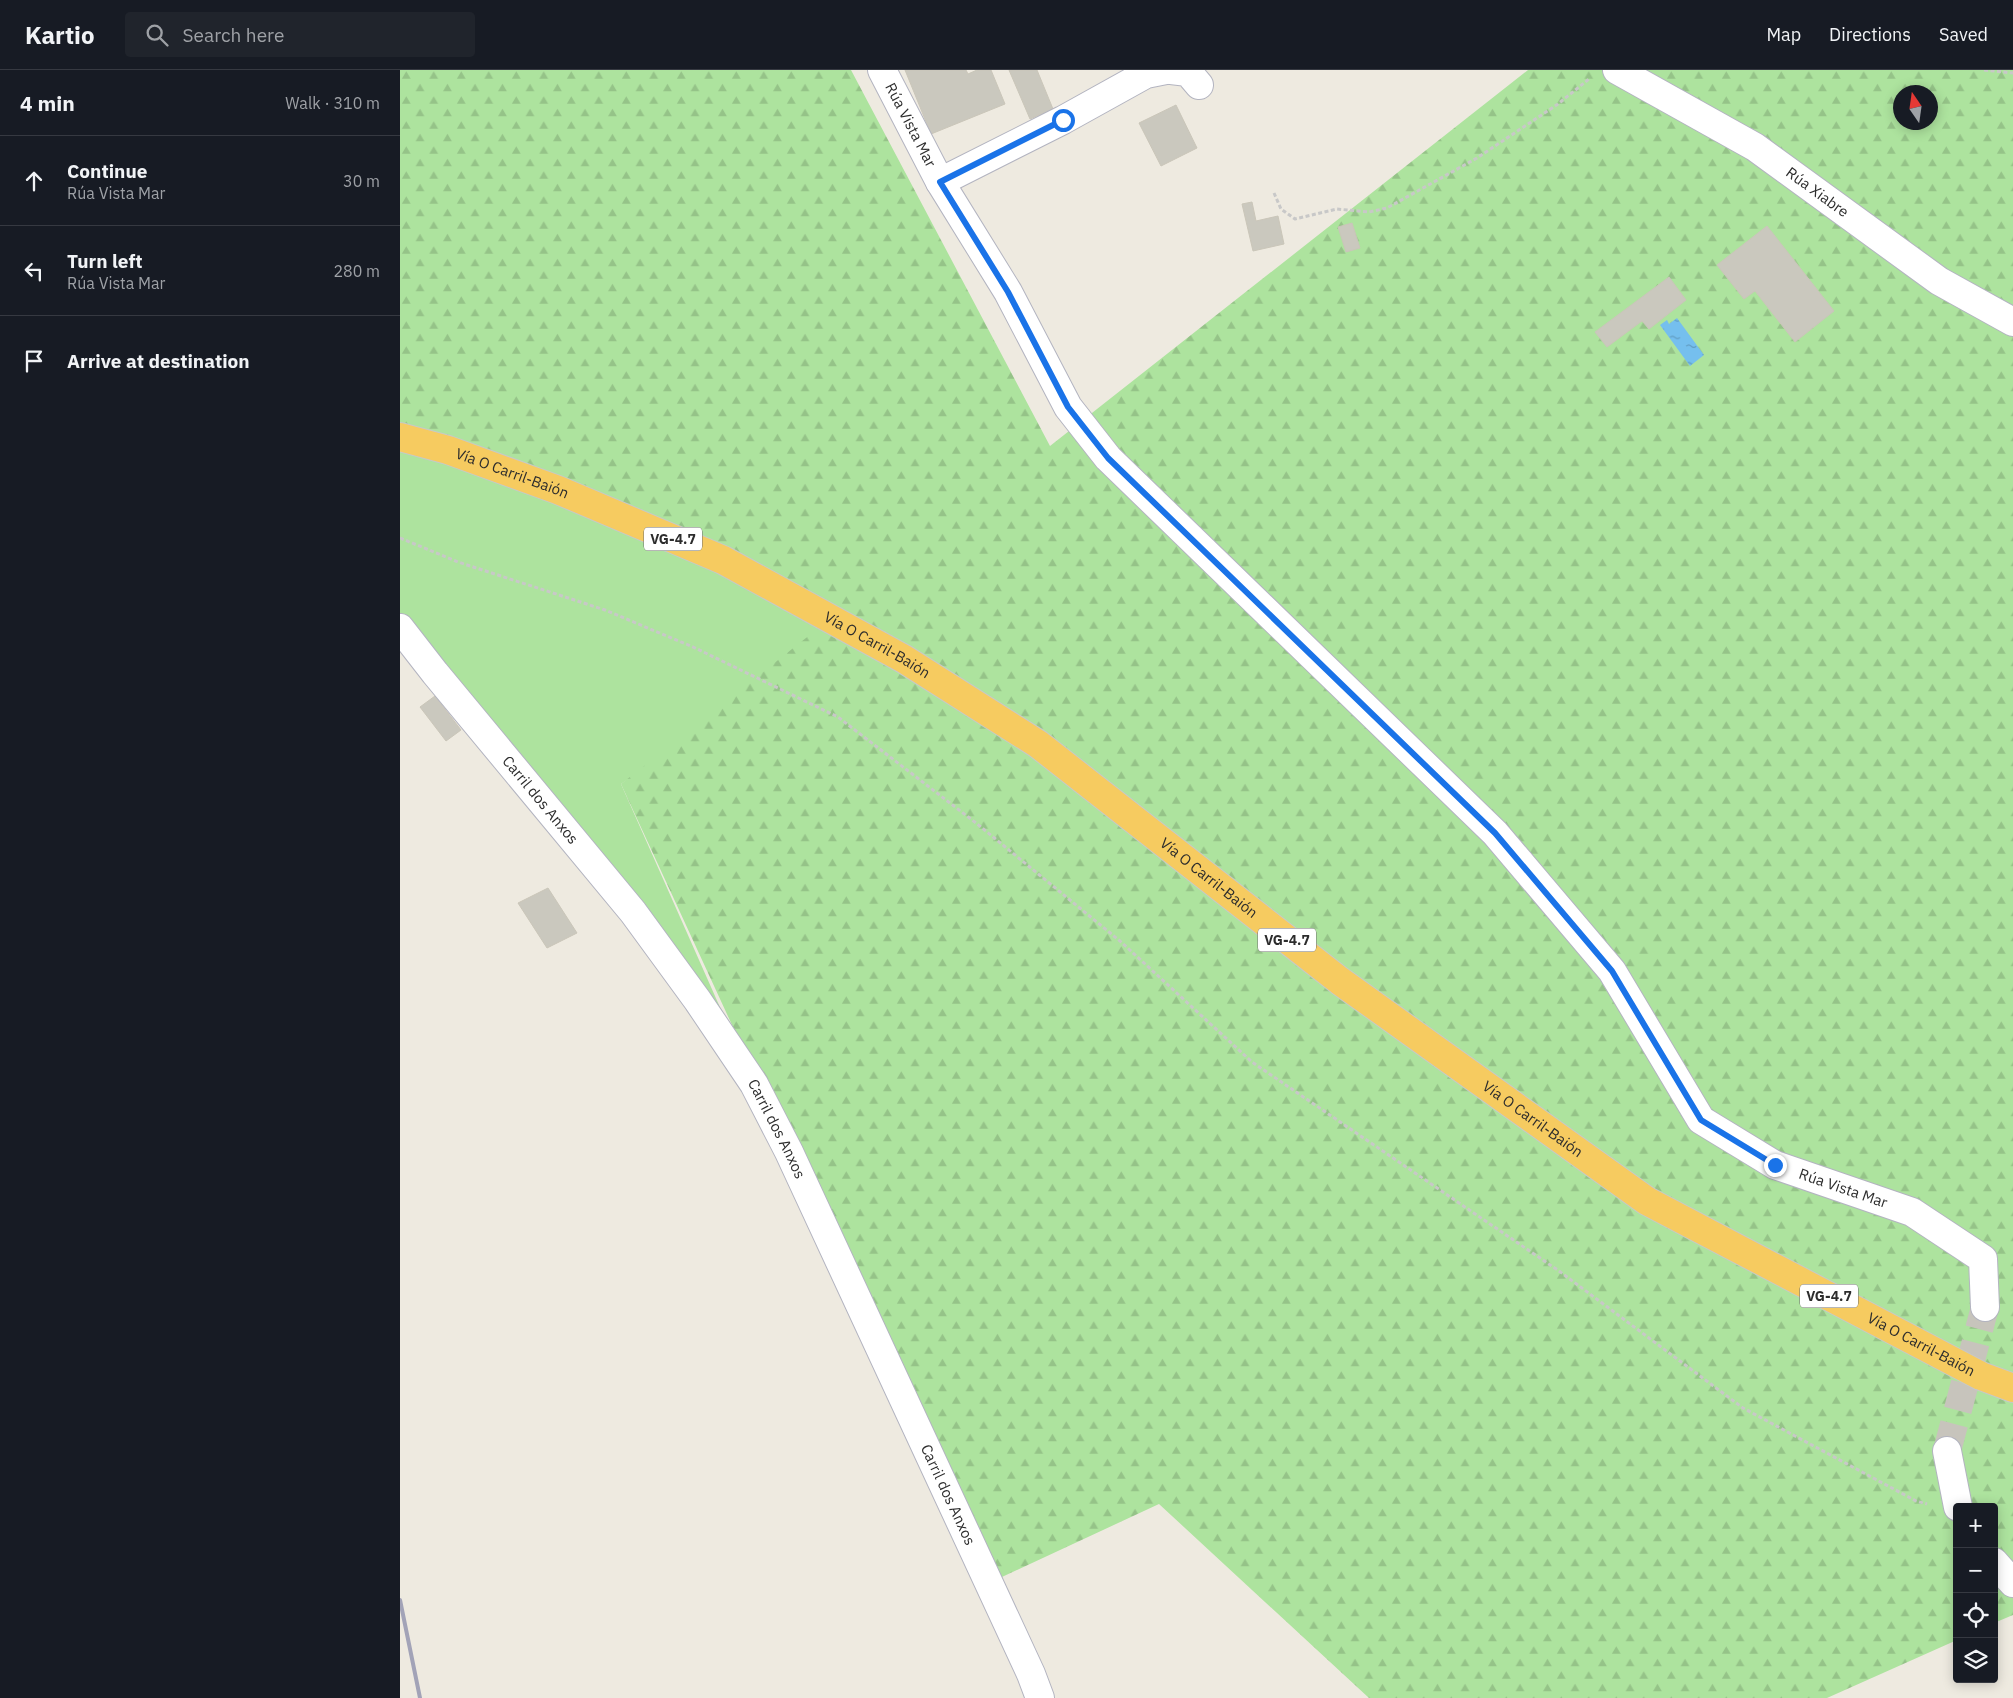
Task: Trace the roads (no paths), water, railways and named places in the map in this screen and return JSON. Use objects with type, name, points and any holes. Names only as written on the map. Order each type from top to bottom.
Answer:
[{"type":"highway","name":"Vía O Carril-Baión","points":[[400,437],[448,450],[558,490],[723,560],[904,659],[1038,744],[1340,981],[1647,1201],[1981,1376],[2013,1388]]},
{"type":"street","name":"Rúa Vista Mar","points":[[882,70],[940,182],[1008,292],[1068,407],[1108,458],[1495,833],[1612,971],[1701,1120],[1775,1165],[1912,1212],[1984,1259],[1985,1307]]},
{"type":"street","name":"Rúa Vista Mar","points":[[940,182],[1063,120],[1146,74],[1166,70]]},
{"type":"street","points":[[1171,70],[1188,72],[1199,85]]},
{"type":"street","name":"Rúa Xiabre","points":[[1606,73],[1755,147],[1940,281],[2013,322]]},
{"type":"street","name":"Carril dos Anxos","points":[[400,628],[633,912],[698,1001],[754,1084],[789,1152],[1027,1665],[1040,1698]]},
{"type":"street","points":[[1945,1506],[1947,1451]]},
{"type":"street","points":[[1998,1566],[2013,1583]]},
{"type":"water","points":[[1677,318],[1704,355],[1690,366],[1660,325],[1667,320],[1669,324]]},
{"type":"tunnel","points":[[1947,1451],[1985,1307]]},
{"type":"railway","points":[[400,1600],[420,1698]]}]
